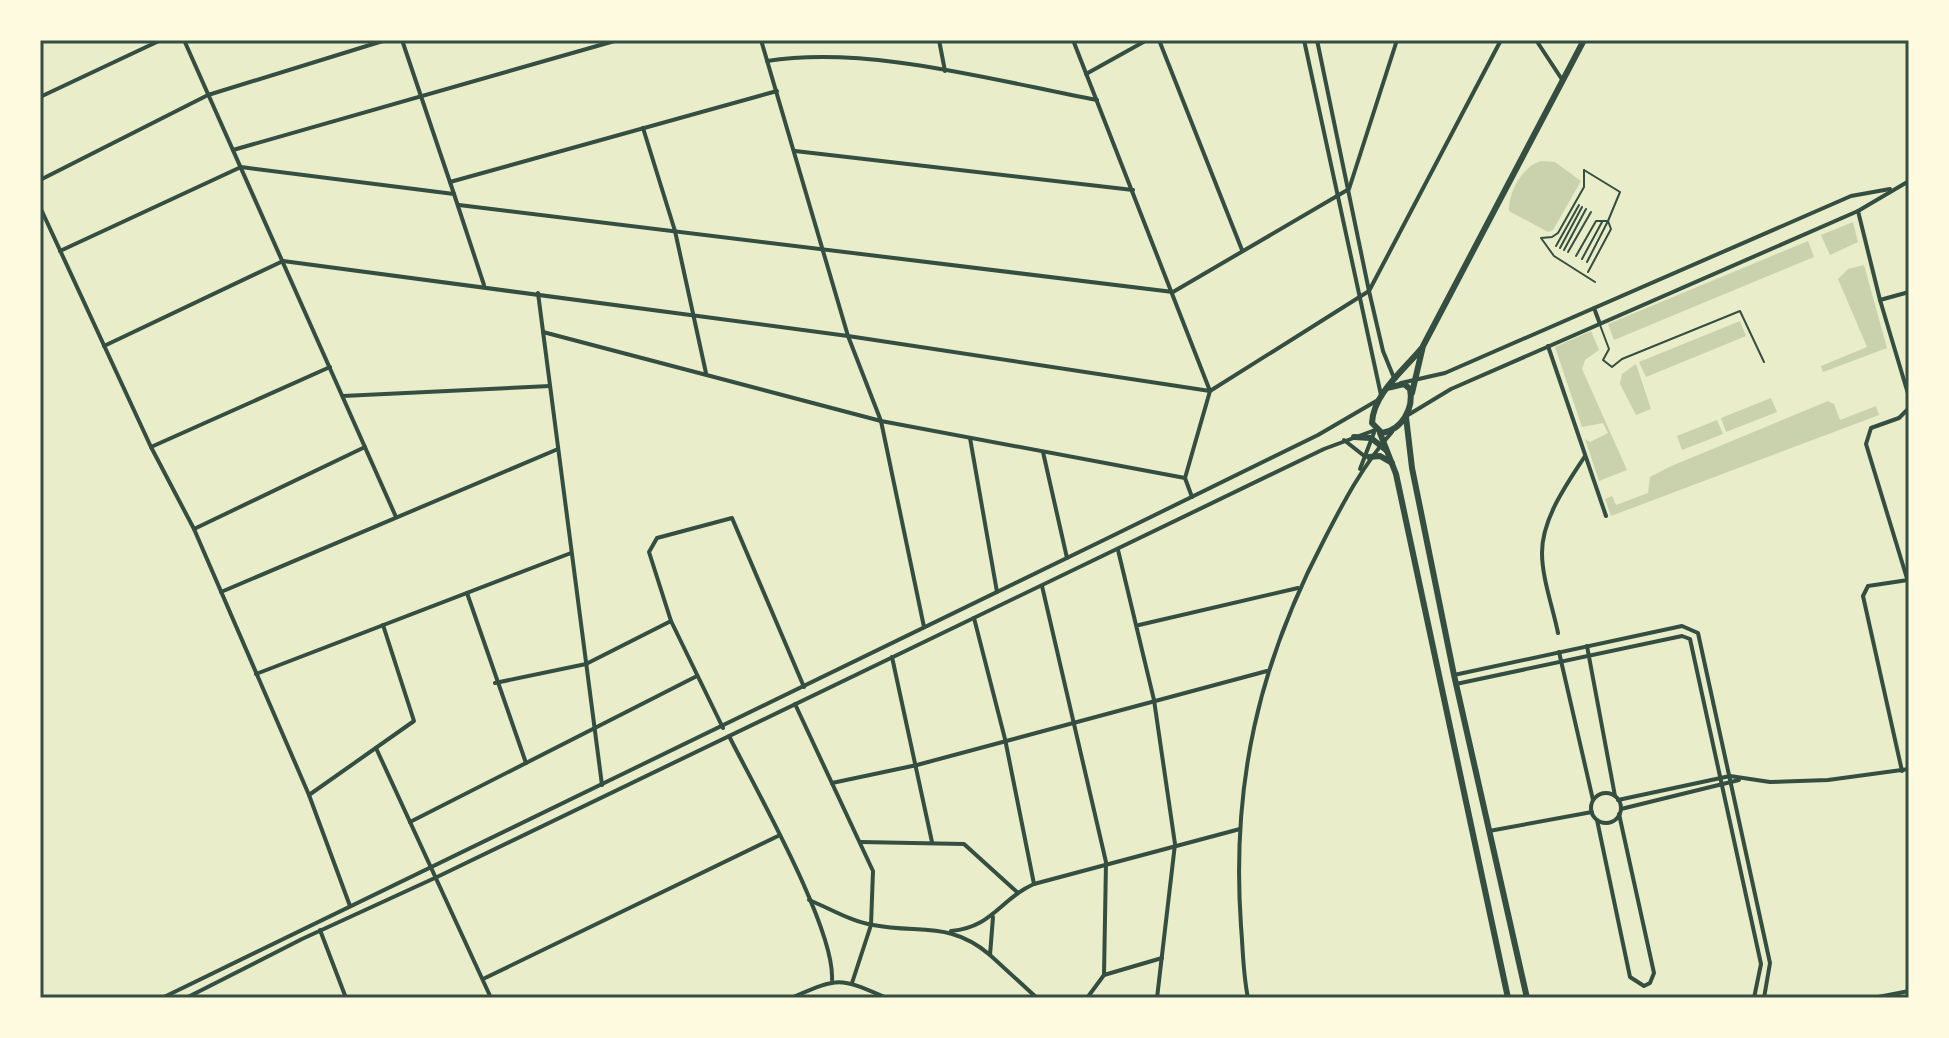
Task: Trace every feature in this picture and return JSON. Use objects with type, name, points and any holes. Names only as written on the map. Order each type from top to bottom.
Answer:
[{"type":"main road","points":[[1508,998],[1392,463],[1371,418],[1379,398],[1397,382],[1423,346],[1584,40]]},
{"type":"main road","points":[[1423,346],[1406,417],[1412,468],[1454,675],[1527,998]]},
{"type":"main road","points":[[1397,382],[1412,393]]},
{"type":"main road","points":[[1378,431],[1393,430],[1406,417]]},
{"type":"main road","points":[[1354,437],[1371,438],[1382,443]]},
{"type":"main road","points":[[1366,456],[1380,456],[1392,463]]},
{"type":"street","points":[[40,97],[161,40]]},
{"type":"street","points":[[184,40],[396,517]]},
{"type":"street","points":[[40,180],[208,95],[386,40]]},
{"type":"street","points":[[402,40],[484,285]]},
{"type":"street","points":[[233,150],[618,40]]},
{"type":"street","points":[[761,40],[848,336],[881,421],[924,627]]},
{"type":"street","points":[[939,40],[945,71]]},
{"type":"street","points":[[1073,40],[1210,391],[1185,478],[1192,497]]},
{"type":"street","points":[[1086,74],[1147,40]]},
{"type":"street","points":[[1159,40],[1242,250]]},
{"type":"street","points":[[162,998],[723,728],[1192,497],[1348,419],[1379,398],[1304,40]]},
{"type":"street","points":[[1317,40],[1383,351],[1397,382],[1445,373],[1851,196],[1892,188],[1909,181]]},
{"type":"street","points":[[459,205],[1173,292],[1349,189],[1397,40]]},
{"type":"street","points":[[104,346],[283,261],[696,314],[1210,391],[1369,291],[1501,40]]},
{"type":"street","points":[[1536,40],[1563,81]]},
{"type":"street","points":[[1544,48],[1546,40]]},
{"type":"street","points":[[766,61],[805,55],[945,71],[1097,100]]},
{"type":"street","points":[[450,182],[777,91]]},
{"type":"street","points":[[643,128],[675,231],[696,314],[706,374]]},
{"type":"street","points":[[795,151],[1133,190]]},
{"type":"street","points":[[60,251],[241,167],[454,194]]},
{"type":"street","points":[[1406,417],[1451,389],[1858,211],[1892,188]]},
{"type":"street","points":[[40,207],[151,447],[194,529],[309,795],[350,906]]},
{"type":"street","points":[[1858,211],[1909,397]]},
{"type":"street","points":[[1880,300],[1909,292]]},
{"type":"street","points":[[538,293],[602,785]]},
{"type":"street","points":[[1594,308],[1600,324]]},
{"type":"street","points":[[543,332],[881,421],[1185,478]]},
{"type":"street","points":[[1548,346],[1606,516]]},
{"type":"street","points":[[151,447],[330,367]]},
{"type":"street","points":[[343,396],[550,386]]},
{"type":"street","points":[[1902,771],[1863,596],[1868,586],[1908,583],[1866,444],[1871,428],[1899,418],[1909,408]]},
{"type":"street","points":[[1366,456],[1393,430]]},
{"type":"street","points":[[186,998],[320,930],[437,877],[1344,440],[1378,431]]},
{"type":"street","points":[[1248,998],[1239,897],[1240,829],[1251,730],[1267,671],[1298,588],[1359,472],[1371,438],[1378,431]]},
{"type":"street","points":[[970,438],[997,592]]},
{"type":"street","points":[[1344,440],[1366,456]]},
{"type":"street","points":[[194,529],[365,447]]},
{"type":"street","points":[[221,592],[558,449]]},
{"type":"street","points":[[1043,452],[1067,558]]},
{"type":"street","points":[[1558,633],[1541,557],[1542,542],[1566,486],[1585,456]]},
{"type":"street","points":[[723,728],[671,621],[649,552],[657,538],[732,518],[804,687]]},
{"type":"street","points":[[1118,550],[1139,625],[1154,700],[1175,844],[1157,998]]},
{"type":"street","points":[[255,674],[571,553]]},
{"type":"street","points":[[1042,586],[1106,862],[1104,975],[1087,998]]},
{"type":"street","points":[[1139,625],[1298,588]]},
{"type":"street","points":[[467,593],[495,683],[526,763]]},
{"type":"street","points":[[974,618],[1005,739],[1034,884]]},
{"type":"street","points":[[495,683],[586,664],[671,621]]},
{"type":"street","points":[[309,795],[415,717],[383,625]]},
{"type":"street","points":[[1454,675],[1682,626],[1691,628],[1701,641],[1770,963],[1764,998]]},
{"type":"street","points":[[1687,637],[1691,628]]},
{"type":"street","points":[[1456,684],[1687,637]]},
{"type":"street","points":[[1687,637],[1692,644],[1761,964],[1754,998]]},
{"type":"street","points":[[1559,652],[1630,977],[1644,986],[1653,979],[1654,973],[1587,646]]},
{"type":"street","points":[[892,657],[932,842]]},
{"type":"street","points":[[832,783],[917,765],[1267,671]]},
{"type":"street","points":[[410,822],[697,676]]},
{"type":"street","points":[[795,704],[873,871],[871,925],[852,983]]},
{"type":"street","points":[[729,736],[809,900],[833,965],[832,980]]},
{"type":"street","points":[[376,748],[491,998]]},
{"type":"street","points":[[1593,800],[1606,793],[1617,798],[1730,776],[1739,780],[1828,780],[1909,769]]},
{"type":"street","points":[[1597,820],[1612,821],[1620,812],[1732,785],[1739,780]]},
{"type":"street","points":[[1489,831],[1592,812]]},
{"type":"street","points":[[809,900],[871,925],[951,931],[967,929],[993,917],[1017,892],[1034,884],[1106,862],[1240,829]]},
{"type":"street","points":[[483,979],[778,836]]},
{"type":"street","points":[[861,842],[964,844],[1017,892]]},
{"type":"street","points":[[990,955],[993,917]]},
{"type":"street","points":[[320,930],[346,998]]},
{"type":"street","points":[[951,931],[973,940],[1037,998]]},
{"type":"street","points":[[1104,975],[1162,958]]},
{"type":"street","points":[[791,998],[832,980],[852,983],[887,998]]},
{"type":"street","points":[[1873,998],[1909,991]]},
{"type":"lane","points":[[1587,262],[1620,192],[1584,170],[1584,187],[1558,233],[1541,238],[1554,256],[1595,282]]},
{"type":"lane","points":[[1580,206],[1560,248],[1586,209]]},
{"type":"lane","points":[[1568,252],[1591,212]]},
{"type":"lane","points":[[1576,256],[1596,221],[1608,221]]},
{"type":"lane","points":[[1582,259],[1602,221]]},
{"type":"lane","points":[[1588,272],[1611,229],[1608,221]]},
{"type":"lane","points":[[1600,324],[1609,349],[1603,360],[1612,367],[1622,359],[1740,311],[1764,362]]},
{"type":"green space","points":[[1541,161],[1555,162],[1581,181],[1553,230],[1548,232],[1509,211],[1518,181],[1528,168]]},
{"type":"green space","points":[[1853,222],[1858,242],[1830,255],[1821,235]]},
{"type":"green space","points":[[1808,241],[1814,257],[1614,340],[1608,324]]},
{"type":"green space","points":[[1864,265],[1887,348],[1823,372],[1821,366],[1867,347],[1838,279],[1848,269]]},
{"type":"green space","points":[[1740,321],[1746,336],[1646,377],[1639,362]]},
{"type":"green space","points":[[1591,331],[1599,350],[1585,360],[1582,369],[1627,470],[1599,481],[1585,439],[1590,442],[1608,433],[1603,423],[1582,427],[1555,347]]},
{"type":"green space","points":[[1636,364],[1651,409],[1636,415],[1620,384],[1622,374]]},
{"type":"green space","points":[[1771,398],[1777,412],[1726,432],[1721,418]]},
{"type":"green space","points":[[1828,401],[1834,404],[1840,420],[1876,406],[1879,415],[1611,516],[1605,499],[1612,496],[1616,505],[1648,493],[1650,477],[1669,467]]},
{"type":"green space","points":[[1717,420],[1723,434],[1682,450],[1677,436]]}]
